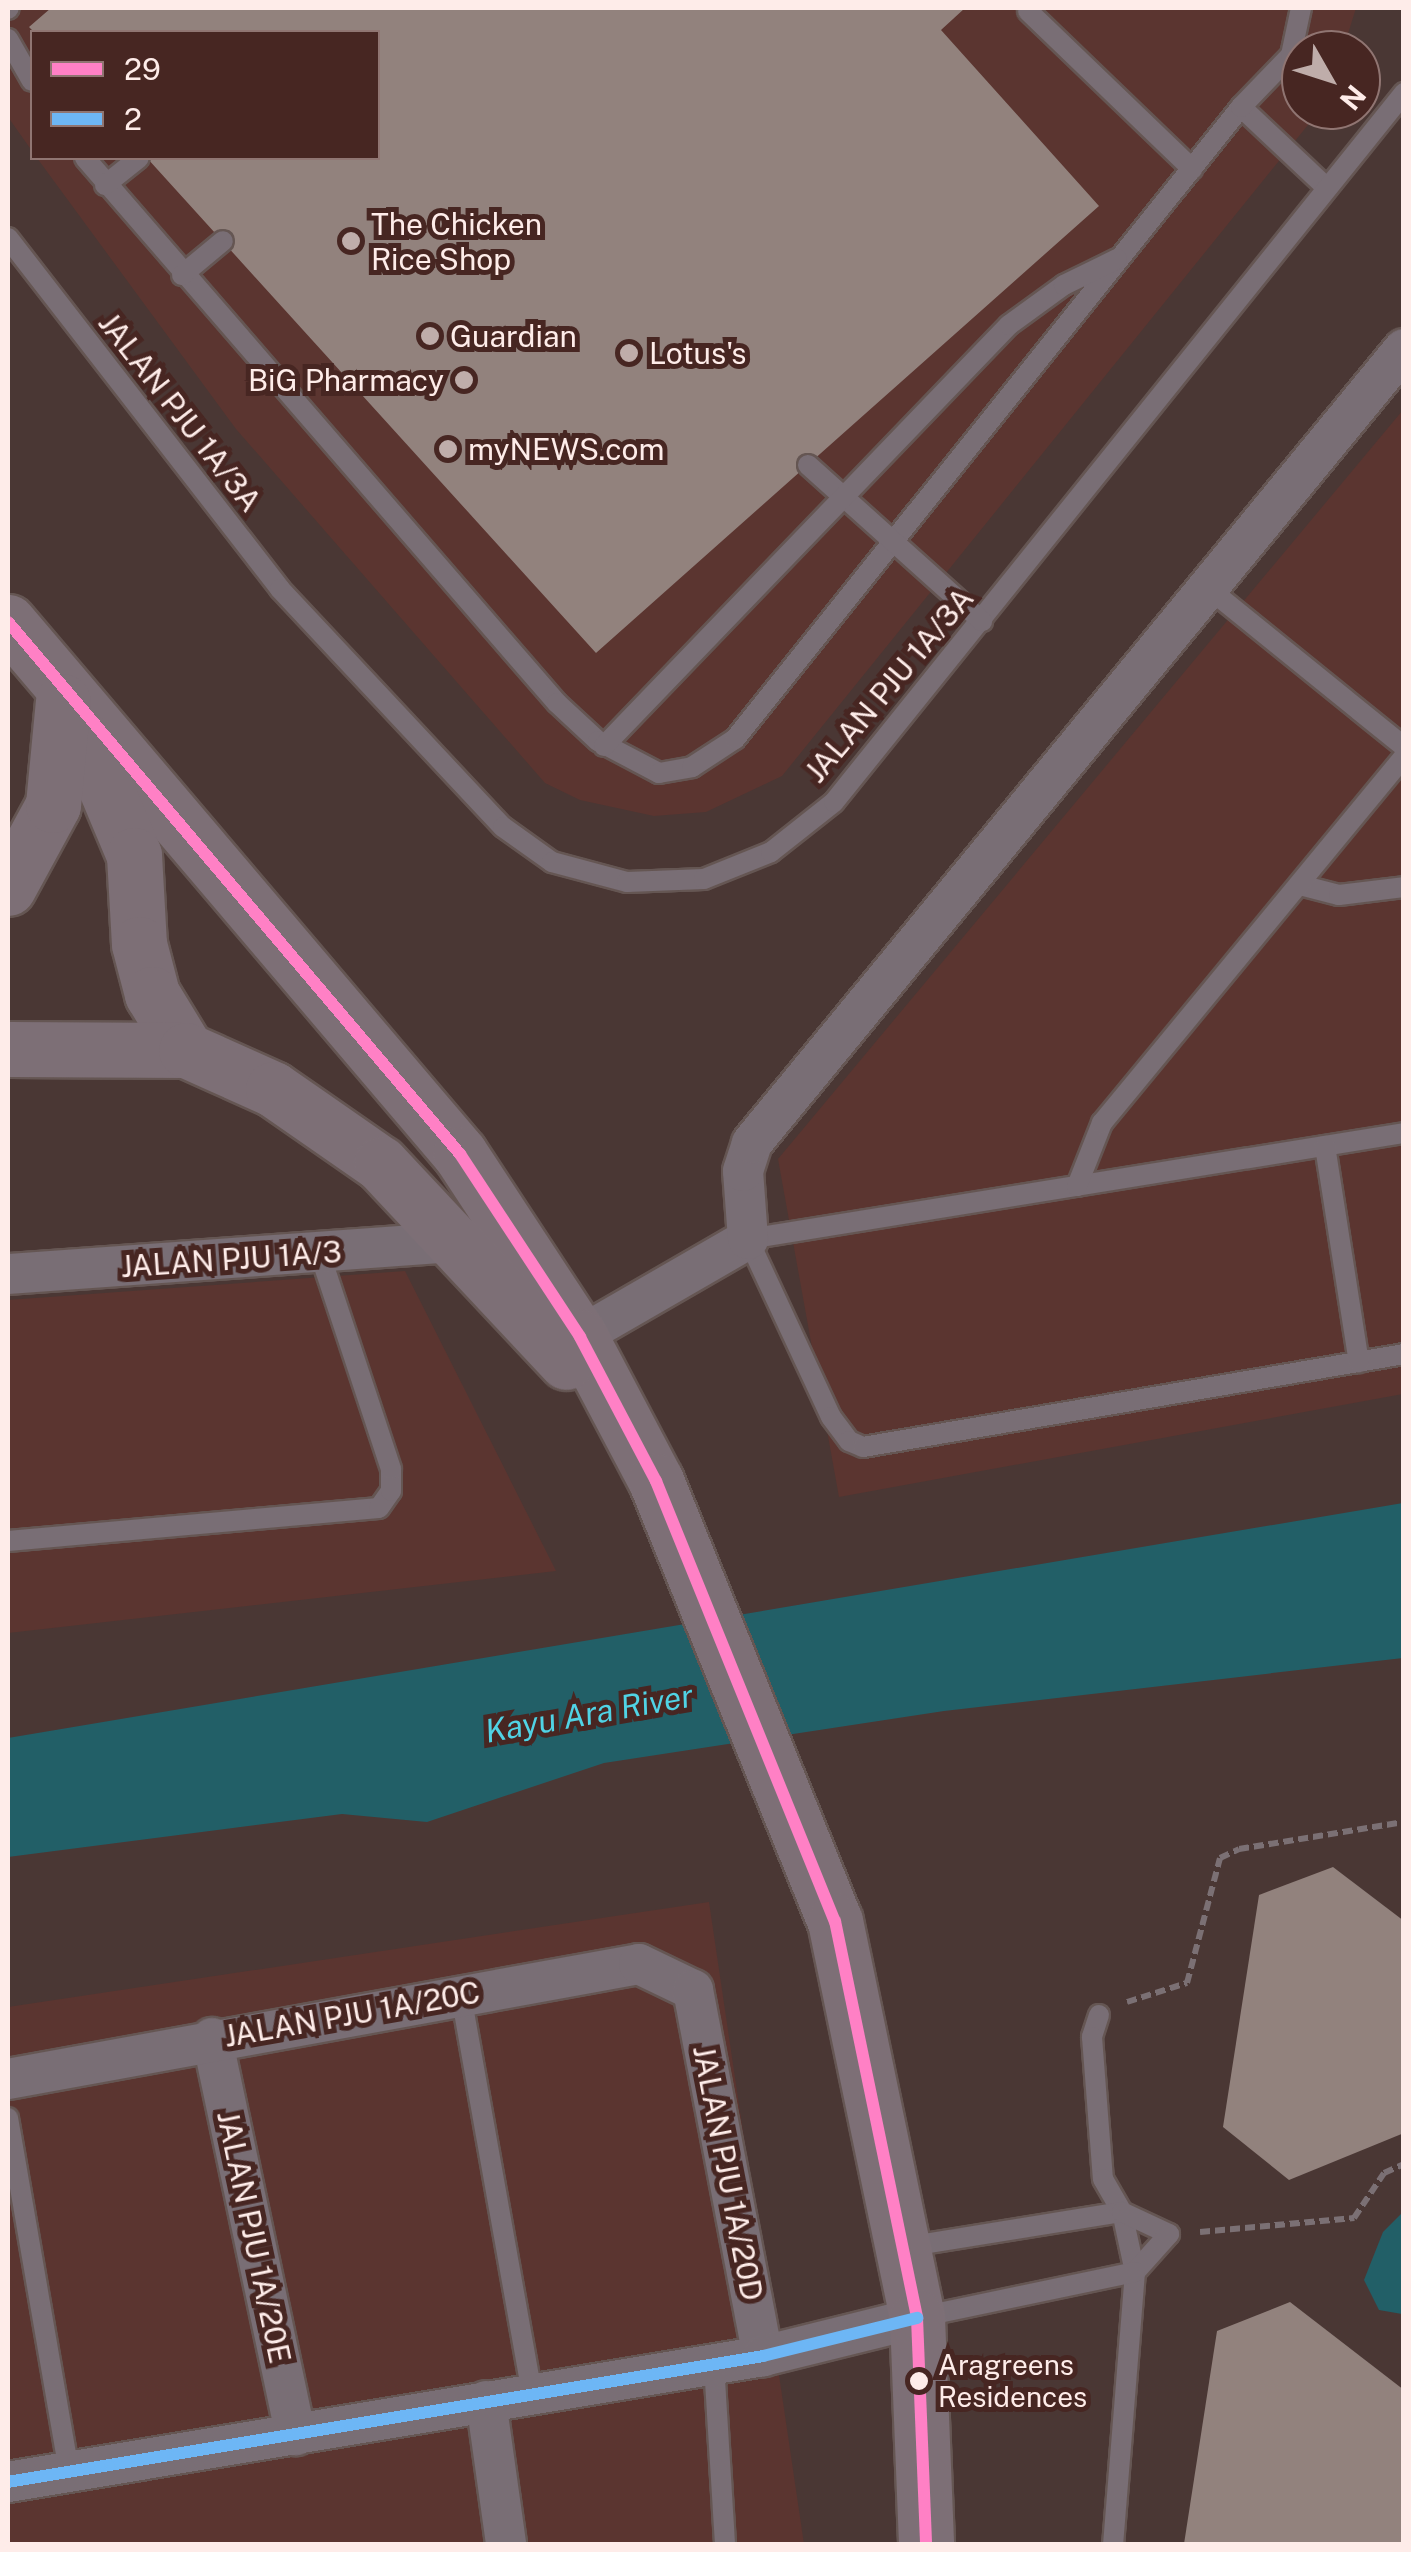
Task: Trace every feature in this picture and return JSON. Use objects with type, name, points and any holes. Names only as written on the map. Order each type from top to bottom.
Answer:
[{"type":"street","points":[[568,1344],[748,1239],[743,1171],[752,1143],[1404,349]]},
{"type":"street","points":[[8,622],[460,1154],[568,1344],[627,1427],[656,1481],[834,1921],[917,2318],[926,2544]]},
{"type":"street","points":[[8,888],[52,805],[63,688]]},
{"type":"street","points":[[63,688],[134,855],[139,944],[152,994],[186,1050]]},
{"type":"street","points":[[8,1050],[186,1050],[331,1124],[381,1164],[454,1242],[568,1344]]},
{"type":"street","name":"JALAN PJU 1A/3","points":[[8,1274],[454,1242]]},
{"type":"street","name":"JALAN PJU 1A/20C","points":[[8,2079],[212,2038],[639,1964],[693,1990]]},
{"type":"street","name":"JALAN PJU 1A/20D","points":[[693,1990],[763,2356]]},
{"type":"street","name":"JALAN PJU 1A/20E","points":[[212,2038],[296,2435]]},
{"type":"street","points":[[8,2482],[763,2356],[917,2318]]},
{"type":"street","points":[[486,2402],[506,2544]]},
{"type":"lane","points":[[86,160],[182,275],[557,703],[604,746],[659,772],[692,767],[735,739],[895,545],[1241,107],[1291,55],[1301,8]]},
{"type":"lane","points":[[1028,12],[1192,169]]},
{"type":"lane","points":[[8,39],[30,78]]},
{"type":"lane","name":"JALAN PJU 1A/3A","points":[[8,238],[280,589],[504,827],[552,862],[627,882],[704,879],[772,852],[834,802],[1404,93]]},
{"type":"lane","points":[[1241,107],[1327,188]]},
{"type":"lane","points":[[104,184],[136,160]]},
{"type":"lane","points":[[182,275],[223,240]]},
{"type":"lane","points":[[604,746],[1009,325],[1064,286],[1123,256]]},
{"type":"lane","points":[[808,465],[982,621]]},
{"type":"lane","points":[[1208,588],[1404,747]]},
{"type":"lane","points":[[1077,1186],[1102,1123],[1404,756]]},
{"type":"lane","points":[[1300,886],[1339,895],[1404,888]]},
{"type":"lane","points":[[1404,1133],[748,1239],[831,1417],[849,1442],[863,1447],[1404,1354]]},
{"type":"lane","points":[[1325,1146],[1358,1362]]},
{"type":"lane","points":[[8,1541],[379,1508],[391,1491],[391,1469],[320,1254]]},
{"type":"lane","points":[[461,1995],[532,2394]]},
{"type":"lane","points":[[1100,2016],[1092,2038],[1104,2179],[1122,2212],[1135,2272],[1112,2544]]},
{"type":"lane","points":[[8,2118],[70,2472]]},
{"type":"lane","points":[[905,2247],[1122,2212],[1169,2234],[1135,2272],[917,2318]]},
{"type":"lane","points":[[714,2364],[725,2544]]},
{"type":"path","points":[[1100,2016],[1187,1982],[1220,1858],[1239,1849],[1404,1822]]},
{"type":"path","points":[[1169,2234],[1354,2218],[1384,2174],[1404,2164]]},
{"type":"shaded area","points":[[8,8],[1356,8],[1349,30],[1281,30],[1281,130],[1304,130],[782,776],[706,812],[654,816],[580,800],[545,783],[236,429],[38,160],[380,160],[380,30],[30,30],[30,148],[8,117]]},
{"type":"shaded area","points":[[1403,410],[1403,1394],[839,1497],[778,1159]]},
{"type":"shaded area","points":[[405,1271],[556,1571],[8,1633],[8,1300]]},
{"type":"shaded area","points":[[709,1902],[804,2544],[8,2544],[8,2007]]},
{"type":"water","name":"Kayu Ara River","points":[[1403,1503],[1403,1658],[944,1711],[604,1763],[427,1822],[342,1814],[8,1857],[8,1738]]},
{"type":"water","points":[[1403,2212],[1402,2314],[1379,2310],[1364,2280],[1383,2232]]},
{"type":"building","name":"Lotus's","points":[[51,8],[965,8],[941,30],[1099,206],[596,653],[149,160],[380,160],[380,30],[29,27]]},
{"type":"building","points":[[1333,1867],[1404,1921],[1404,2133],[1289,2180],[1223,2127],[1259,1895]]},
{"type":"building","points":[[1290,2302],[1404,2390],[1404,2544],[1184,2544],[1217,2331]]},
{"type":"transit line","name":"29","points":[[8,622],[460,1154],[580,1337],[656,1481],[835,1921],[917,2318],[926,2544]]},
{"type":"transit line","name":"2","points":[[8,2482],[763,2356],[917,2318]]},
{"type":"place","name":"The Chicken Rice Shop","points":[[351,241]]},
{"type":"place","name":"Guardian","points":[[430,336]]},
{"type":"place","name":"Lotus's","points":[[629,353]]},
{"type":"place","name":"BiG Pharmacy","points":[[464,380]]},
{"type":"place","name":"myNEWS.com","points":[[448,449]]},
{"type":"place","name":"Aragreens Residences","points":[[919,2381]]}]
